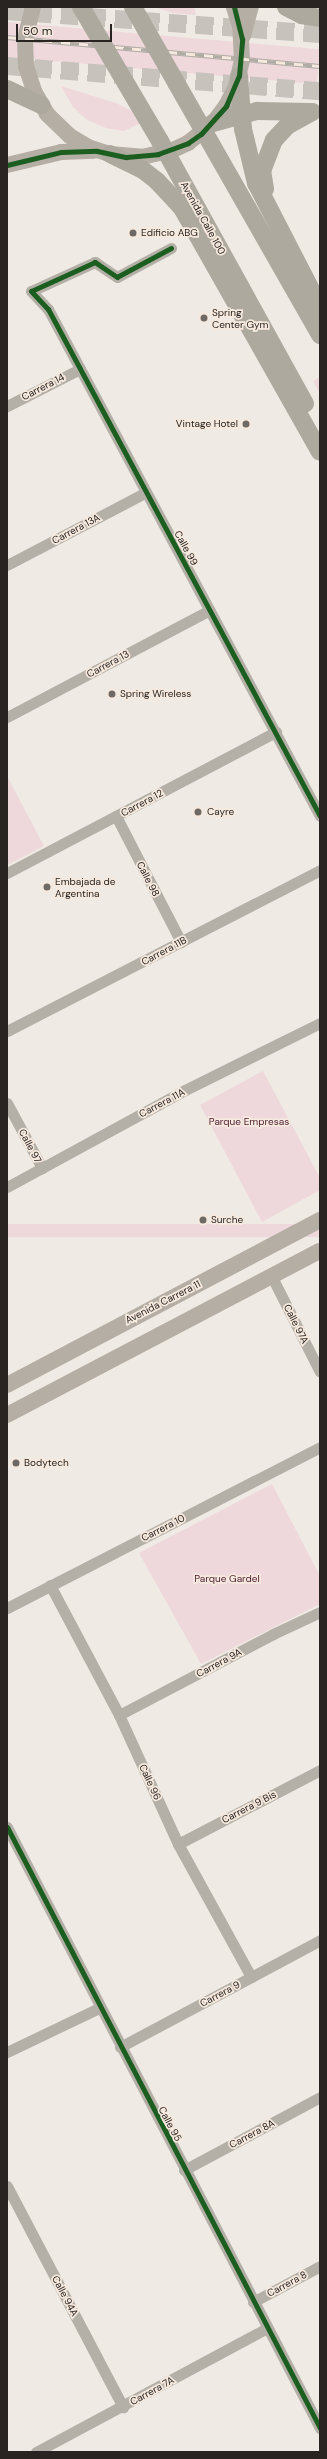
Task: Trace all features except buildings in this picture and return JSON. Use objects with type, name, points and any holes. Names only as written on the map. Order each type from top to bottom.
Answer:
[{"type":"main road","points":[[33,7],[27,24],[25,52],[30,80],[41,105],[70,136],[138,167],[157,181],[182,208],[320,452]]},
{"type":"main road","name":"Avenida Calle 100","points":[[81,7],[156,134],[320,432]]},
{"type":"main road","points":[[134,7],[320,335]]},
{"type":"main road","points":[[234,7],[242,39]]},
{"type":"main road","points":[[252,7],[242,39],[239,76],[241,114],[250,164],[266,202],[320,306]]},
{"type":"main road","points":[[286,7],[302,14],[320,18]]},
{"type":"main road","points":[[7,165],[61,152],[104,152],[131,157],[158,154],[188,143],[213,123],[226,106],[239,76]]},
{"type":"main road","points":[[7,89],[41,105]]},
{"type":"main road","points":[[213,123],[241,114],[270,110],[316,113]]},
{"type":"main road","points":[[266,202],[262,171],[269,148],[287,126],[316,113]]},
{"type":"main road","name":"Avenida Carrera 11","points":[[7,1385],[320,1220]]},
{"type":"main road","points":[[7,1415],[320,1251]]},
{"type":"street","name":"Calle 99","points":[[171,248],[117,276],[95,262],[31,291],[48,309],[145,493],[210,610],[320,816]]},
{"type":"street","name":"Carrera 14","points":[[7,406],[80,369]]},
{"type":"street","name":"Carrera 13A","points":[[7,565],[145,493]]},
{"type":"street","name":"Carrera 13","points":[[7,717],[210,610]]},
{"type":"street","name":"Carrera 12","points":[[7,873],[276,732]]},
{"type":"street","name":"Calle 98","points":[[116,816],[181,942]]},
{"type":"street","name":"Carrera 11B","points":[[7,1031],[320,870]]},
{"type":"street","name":"Carrera 11A","points":[[7,1187],[202,1081],[320,1023]]},
{"type":"street","name":"Calle 97","points":[[7,1103],[42,1168]]},
{"type":"street","name":"Calle 97A","points":[[272,1277],[320,1372]]},
{"type":"street","name":"Carrera 10","points":[[7,1608],[320,1447]]},
{"type":"street","name":"Calle 96","points":[[50,1585],[119,1715],[178,1844],[251,1977]]},
{"type":"street","name":"Carrera 9A","points":[[119,1715],[273,1634],[320,1612]]},
{"type":"street","name":"Carrera 9 Bis","points":[[178,1844],[320,1770]]},
{"type":"street","name":"Calle 95","points":[[7,1827],[99,2008],[318,2422]]},
{"type":"street","name":"Carrera 9","points":[[120,2047],[320,1940]]},
{"type":"street","points":[[7,2052],[99,2008]]},
{"type":"street","name":"Carrera 8A","points":[[184,2170],[320,2097]]},
{"type":"street","name":"Calle 94A","points":[[7,2186],[123,2407]]},
{"type":"street","name":"Carrera 8","points":[[254,2302],[320,2266]]},
{"type":"street","name":"Carrera 7A","points":[[36,2452],[123,2407],[267,2328]]},
{"type":"green space","points":[[154,7],[194,7],[196,15],[173,13]]},
{"type":"green space","points":[[7,22],[320,49],[317,84],[7,57]]},
{"type":"green space","points":[[61,86],[116,103],[149,119],[124,131],[106,128],[87,120],[73,107]]},
{"type":"green space","points":[[320,377],[320,394],[313,381]]},
{"type":"green space","points":[[7,776],[44,846],[7,865]]},
{"type":"green space","name":"Parque Empresas","points":[[263,1071],[320,1178],[320,1190],[262,1222],[200,1105]]},
{"type":"green space","points":[[7,1224],[320,1224],[320,1237],[7,1237]]},
{"type":"green space","name":"Parque Gardel","points":[[272,1484],[320,1576],[320,1604],[201,1664],[139,1553]]},
{"type":"tunnel","points":[[7,11],[320,34]]},
{"type":"tunnel","points":[[7,66],[320,91]]},
{"type":"railway","points":[[7,37],[320,66]]},
{"type":"cycle path","points":[[7,165],[61,152],[97,151],[126,157],[158,154],[188,143],[201,134],[226,106],[239,76],[242,39],[234,7]]},
{"type":"cycle path","points":[[171,248],[117,277],[95,262],[31,291],[48,309],[320,816]]},
{"type":"cycle path","points":[[7,1827],[320,2428]]},
{"type":"place","name":"Edificio ABG","points":[[133,233]]},
{"type":"place","name":"Spring Center Gym","points":[[204,318]]},
{"type":"place","name":"Vintage Hotel","points":[[246,424]]},
{"type":"place","name":"Spring Wireless","points":[[112,694]]},
{"type":"place","name":"Cayre","points":[[198,812]]},
{"type":"place","name":"Embajada de Argentina","points":[[47,887]]},
{"type":"place","name":"Surche","points":[[203,1220]]},
{"type":"place","name":"Bodytech","points":[[16,1463]]}]
